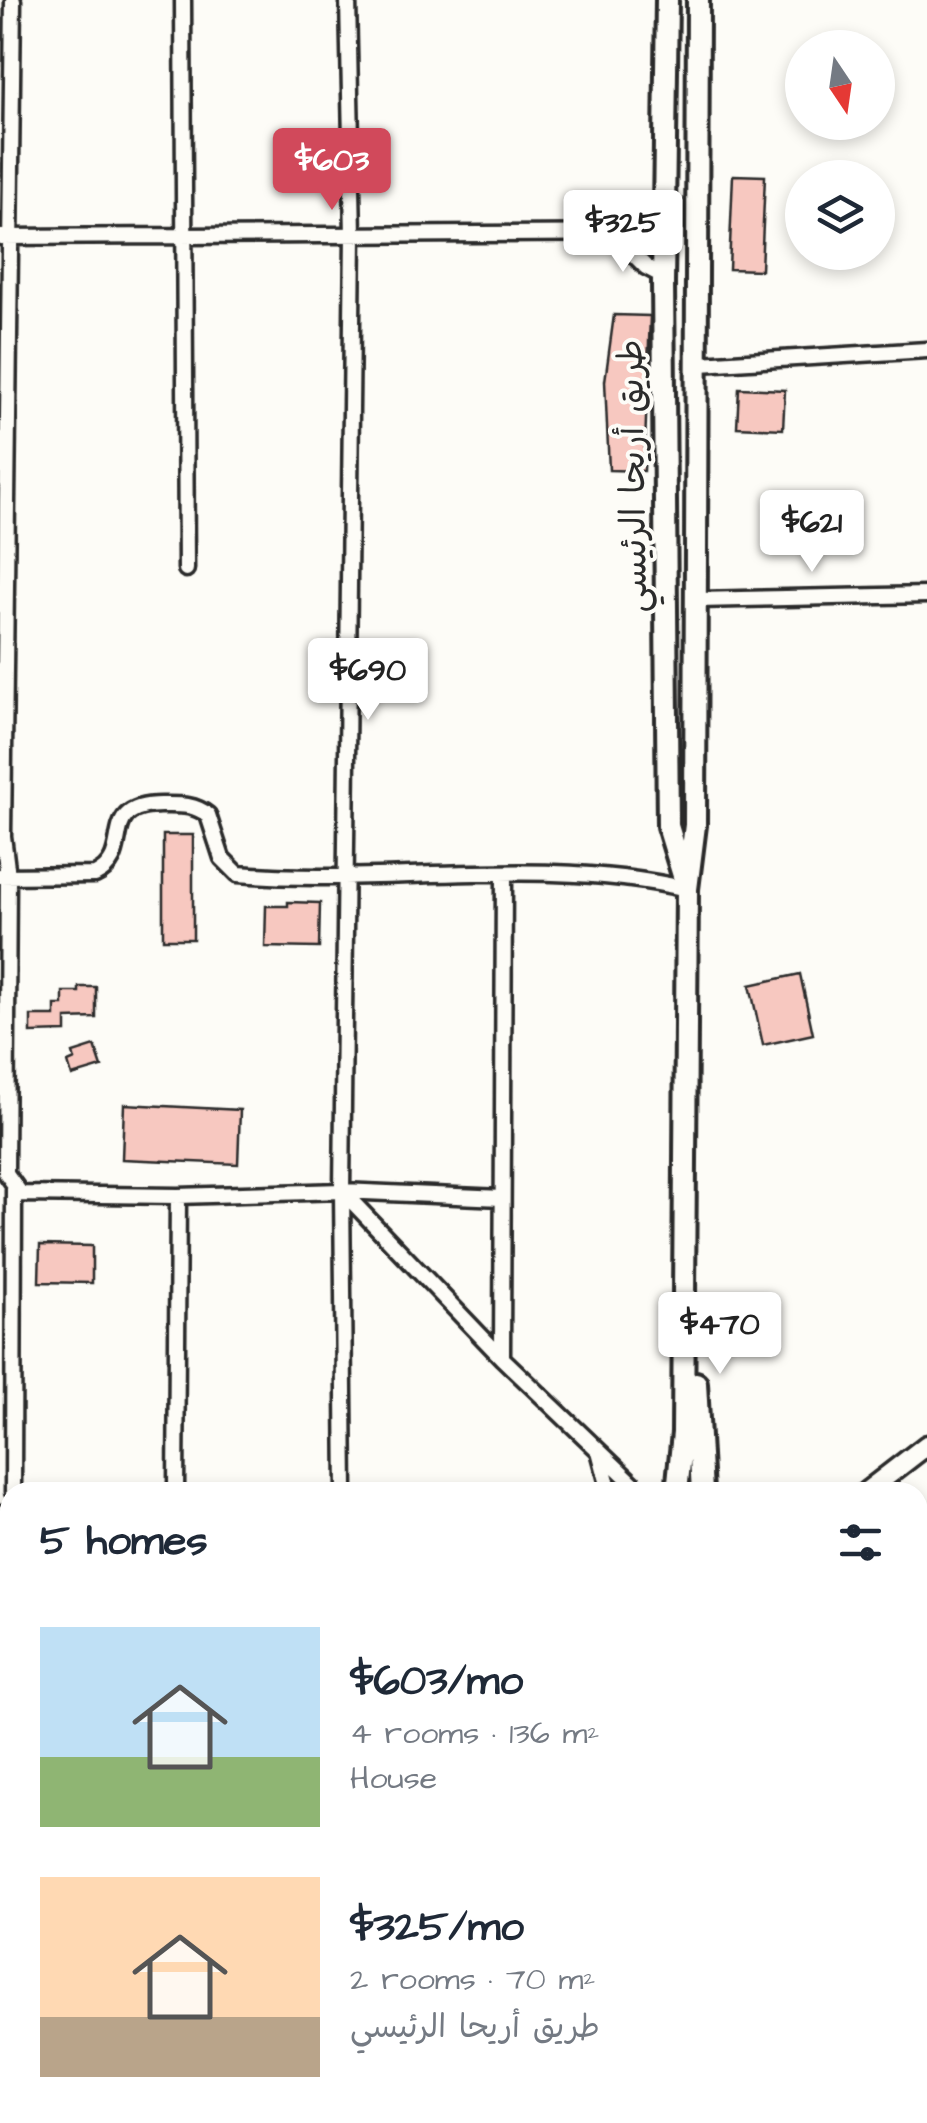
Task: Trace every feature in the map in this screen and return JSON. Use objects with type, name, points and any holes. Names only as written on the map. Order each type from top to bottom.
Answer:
[{"type":"main road","name":"طريق أريحا الرئيسي","points":[[667,0],[663,276],[668,826],[687,889]]},
{"type":"main road","name":"طريق أريحا الرئيسي","points":[[678,1482],[682,1433],[687,889],[695,825],[700,364],[698,0]]},
{"type":"main road","points":[[684,1267],[701,1482]]},
{"type":"street","points":[[13,0],[4,237],[3,836],[6,1173],[14,1189],[13,1482]]},
{"type":"street","points":[[183,0],[186,569]]},
{"type":"street","points":[[345,1482],[344,877],[353,235],[348,0]]},
{"type":"street","points":[[4,237],[664,233]]},
{"type":"street","points":[[612,234],[646,268],[663,276]]},
{"type":"street","points":[[700,364],[927,350]]},
{"type":"street","points":[[698,600],[927,595]]},
{"type":"street","points":[[4,876],[64,877],[102,872],[113,856],[121,819],[128,810],[145,804],[188,805],[208,814],[222,858],[238,874],[637,877],[687,889]]},
{"type":"street","points":[[502,1358],[504,873]]},
{"type":"street","points":[[14,1189],[21,1194],[178,1196],[342,1191],[502,1198]]},
{"type":"street","points":[[0,1198],[14,1189]]},
{"type":"street","points":[[342,1191],[502,1358],[631,1482]]},
{"type":"street","points":[[176,1482],[178,1196]]},
{"type":"street","points":[[879,1482],[927,1445]]},
{"type":"street","points":[[598,1451],[607,1482]]},
{"type":"building","points":[[733,175],[765,176],[761,270],[729,269]]},
{"type":"building","points":[[614,315],[650,316],[644,471],[609,470],[605,381]]},
{"type":"building","points":[[739,388],[785,390],[783,429],[737,427]]},
{"type":"building","points":[[163,835],[193,835],[193,939],[163,939]]},
{"type":"building","points":[[288,902],[320,903],[319,948],[265,947],[266,906],[288,906]]},
{"type":"building","points":[[800,974],[813,1034],[763,1045],[750,985]]},
{"type":"building","points":[[79,987],[96,987],[96,1018],[66,1019],[66,1032],[31,1033],[31,1016],[55,1016],[55,1005],[63,1005],[63,992],[79,992]]},
{"type":"building","points":[[95,1046],[102,1067],[72,1076],[68,1063],[75,1060],[73,1053]]},
{"type":"building","points":[[124,1104],[240,1110],[238,1164],[122,1159]]},
{"type":"building","points":[[40,1245],[92,1246],[92,1283],[39,1282]]}]
